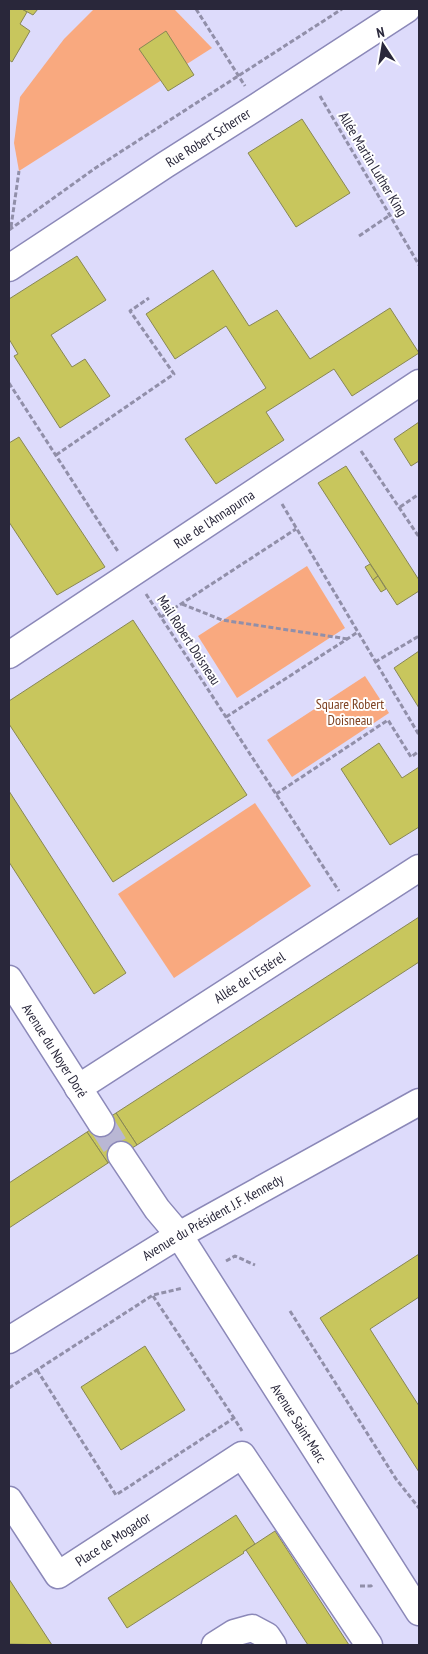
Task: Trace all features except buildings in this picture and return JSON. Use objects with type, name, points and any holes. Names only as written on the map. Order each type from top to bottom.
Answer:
[{"type":"street","name":"Rue Robert Scherrer","points":[[9,268],[157,170],[408,9]]},
{"type":"street","name":"Rue de l'Annapurna","points":[[9,654],[419,383]]},
{"type":"street","name":"Allée de l'Estérel","points":[[78,1088],[351,910],[419,868]]},
{"type":"street","name":"Avenue du Noyer Doré","points":[[9,979],[101,1123]]},
{"type":"street","name":"Avenue du Président J.F. Kennedy","points":[[9,1340],[179,1234],[419,1102]]},
{"type":"street","points":[[121,1155],[157,1209],[179,1234]]},
{"type":"street","name":"Avenue Saint-Marc","points":[[179,1234],[419,1612]]},
{"type":"street","name":"Place de Mogador","points":[[9,1500],[58,1575],[242,1455],[369,1645]]},
{"type":"street","points":[[215,1645],[234,1633],[252,1628],[267,1636],[273,1645]]},
{"type":"path","points":[[196,9],[239,77]]},
{"type":"path","points":[[10,229],[94,169],[342,9]]},
{"type":"path","name":"Allée Martin Luther King","points":[[306,74],[419,265]]},
{"type":"path","points":[[10,229],[19,171]]},
{"type":"path","points":[[359,236],[390,215]]},
{"type":"path","points":[[415,258],[419,254]]},
{"type":"path","points":[[56,455],[174,374],[130,311],[149,298]]},
{"type":"path","name":"Mail Robert Doisneau","points":[[9,382],[351,910]]},
{"type":"path","points":[[347,430],[400,506],[419,537]]},
{"type":"path","points":[[269,482],[419,735]]},
{"type":"path","points":[[400,506],[419,494]]},
{"type":"path","points":[[161,617],[296,529]]},
{"type":"path","points":[[182,604],[222,620],[348,639]]},
{"type":"path","points":[[226,717],[358,632]]},
{"type":"path","points":[[376,662],[419,636]]},
{"type":"path","points":[[276,794],[388,720],[410,757],[419,751]]},
{"type":"path","points":[[9,1388],[153,1296],[184,1288],[235,1256],[255,1265]]},
{"type":"path","points":[[153,1296],[234,1418]]},
{"type":"path","points":[[290,1311],[396,1479],[419,1508]]},
{"type":"green space","points":[[94,9],[174,9],[212,48],[19,171],[14,143],[20,97],[64,39]]},
{"type":"green space","points":[[307,566],[345,628],[237,698],[198,636]]},
{"type":"green space","name":"Square Robert Doisneau","points":[[365,676],[389,713],[292,777],[267,740]]},
{"type":"green space","points":[[255,803],[311,886],[174,978],[118,894]]},
{"type":"tunnel","points":[[101,1123],[121,1155]]}]
